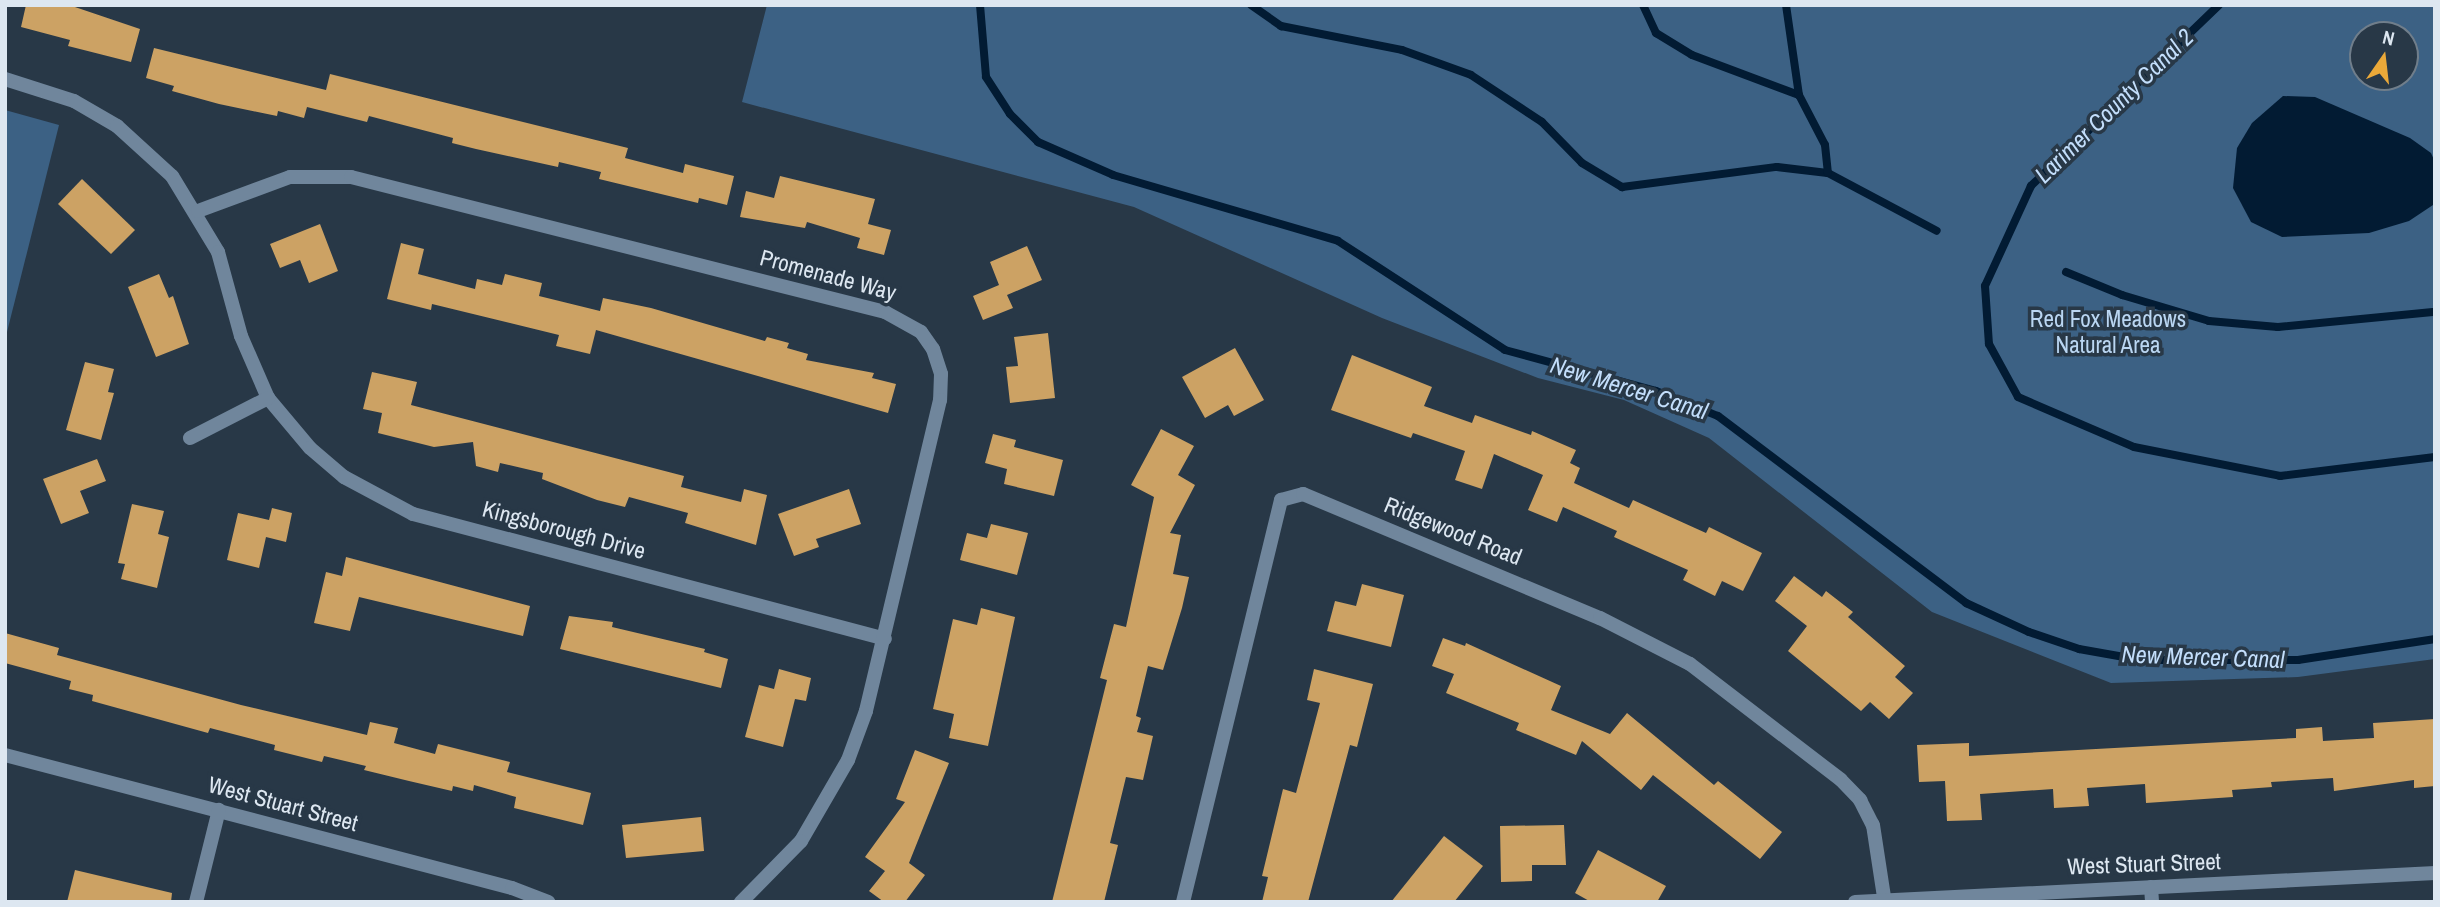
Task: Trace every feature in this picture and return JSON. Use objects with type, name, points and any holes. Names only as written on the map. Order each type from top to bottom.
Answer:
[{"type":"street","name":"Kingsborough Drive","points":[[5,79],[74,101],[117,126],[172,176],[198,211],[218,252],[241,336],[268,398],[310,448],[344,477],[413,514],[885,639]]},
{"type":"street","name":"Promenade Way","points":[[198,211],[290,177],[351,177],[904,319],[933,349],[940,374],[940,400],[866,711],[827,801],[801,841],[741,902]]},
{"type":"street","points":[[190,438],[268,398]]},
{"type":"street","name":"Ridgewood Road","points":[[1183,902],[1281,500],[1303,494],[1646,638],[1689,664],[1841,780],[1860,800],[1873,825],[1884,897]]},
{"type":"street","name":"West Stuart Street","points":[[5,755],[219,810],[510,895],[548,902]]},
{"type":"street","points":[[196,902],[219,810]]},
{"type":"street","name":"West Stuart Street","points":[[1855,902],[1884,897],[2151,894],[2435,873]]},
{"type":"green space","name":"Red Fox Meadows Natural Area","points":[[767,5],[2435,5],[2435,659],[2298,677],[2111,683],[1932,612],[1709,438],[1624,400],[1538,378],[1382,318],[1134,207],[742,102]]},
{"type":"green space","points":[[5,110],[59,125],[5,340]]},
{"type":"shaded area","points":[[2283,96],[2315,97],[2410,138],[2431,153],[2435,162],[2433,205],[2409,221],[2369,233],[2282,237],[2251,222],[2233,188],[2237,148],[2252,123]]},
{"type":"building","points":[[26,5],[69,5],[140,29],[131,62],[68,46],[70,40],[21,27]]},
{"type":"building","points":[[154,48],[326,90],[330,74],[628,148],[625,158],[683,173],[685,164],[734,176],[727,205],[699,198],[698,203],[599,179],[601,172],[559,162],[558,167],[476,149],[452,143],[453,138],[369,116],[367,122],[307,107],[304,118],[278,111],[277,116],[219,104],[172,91],[174,86],[146,78]]},
{"type":"building","points":[[780,176],[875,199],[868,224],[891,230],[884,255],[857,248],[860,238],[807,222],[805,228],[740,217],[746,191],[774,198]]},
{"type":"building","points":[[82,179],[135,230],[111,254],[58,204]]},
{"type":"building","points":[[320,224],[338,271],[309,283],[300,260],[280,268],[270,244]]},
{"type":"building","points":[[401,243],[424,249],[418,274],[475,289],[477,279],[502,285],[505,274],[542,283],[539,296],[600,311],[603,298],[651,308],[765,341],[767,337],[789,343],[787,348],[808,354],[806,360],[874,373],[872,378],[896,384],[888,413],[596,330],[590,354],[556,346],[559,335],[432,304],[431,310],[387,299]]},
{"type":"building","points":[[1027,246],[1042,280],[1007,295],[1013,308],[983,320],[973,296],[999,285],[990,262]]},
{"type":"building","points":[[159,274],[169,298],[173,296],[189,344],[156,357],[128,287]]},
{"type":"building","points":[[1048,333],[1055,398],[1010,403],[1006,367],[1018,366],[1014,337]]},
{"type":"building","points":[[1235,348],[1264,400],[1234,416],[1228,405],[1205,418],[1182,377]]},
{"type":"building","points":[[1352,355],[1432,387],[1424,406],[1472,423],[1475,415],[1531,435],[1532,431],[1576,450],[1570,463],[1580,468],[1574,483],[1629,508],[1633,500],[1706,533],[1709,527],[1762,553],[1743,591],[1722,581],[1715,596],[1683,580],[1688,570],[1614,537],[1617,531],[1563,507],[1557,522],[1528,510],[1543,475],[1494,454],[1482,489],[1455,480],[1465,451],[1413,433],[1411,438],[1331,410]]},
{"type":"building","points":[[85,362],[114,369],[108,392],[114,393],[101,440],[66,430]]},
{"type":"building","points":[[372,372],[417,382],[411,405],[684,476],[681,487],[741,502],[744,489],[767,495],[756,545],[685,523],[688,513],[629,497],[625,507],[597,500],[542,479],[543,473],[500,463],[498,472],[476,466],[473,442],[434,447],[378,433],[382,413],[363,409]]},
{"type":"building","points":[[1161,429],[1194,446],[1178,475],[1195,485],[1170,533],[1181,535],[1173,574],[1189,577],[1182,608],[1163,670],[1148,666],[1136,716],[1141,718],[1137,732],[1153,736],[1143,780],[1126,777],[1110,843],[1118,845],[1104,902],[1052,902],[1107,680],[1100,678],[1114,624],[1126,627],[1154,497],[1131,485]]},
{"type":"building","points":[[993,434],[1016,440],[1014,447],[1063,460],[1054,496],[1004,484],[1007,469],[985,463]]},
{"type":"building","points":[[97,459],[106,481],[80,491],[89,513],[61,524],[43,479]]},
{"type":"building","points":[[849,489],[861,524],[816,539],[819,547],[794,556],[778,514]]},
{"type":"building","points":[[132,504],[164,511],[158,534],[169,537],[157,588],[121,579],[125,564],[118,563]]},
{"type":"building","points":[[272,508],[292,513],[286,542],[266,537],[259,568],[227,560],[238,513],[269,520]]},
{"type":"building","points":[[991,524],[1028,533],[1017,575],[960,560],[967,533],[987,538]]},
{"type":"building","points":[[346,557],[530,606],[523,636],[359,597],[350,631],[314,623],[326,572],[342,576]]},
{"type":"building","points":[[1794,576],[1822,597],[1826,591],[1853,612],[1848,617],[1905,666],[1895,677],[1913,693],[1889,719],[1870,702],[1861,711],[1788,651],[1807,626],[1775,601]]},
{"type":"building","points":[[1362,584],[1404,595],[1391,647],[1327,631],[1335,601],[1356,606]]},
{"type":"building","points":[[981,608],[1015,617],[988,746],[949,738],[954,714],[933,709],[953,619],[977,625]]},
{"type":"building","points":[[569,616],[613,622],[612,627],[705,649],[704,652],[728,659],[721,688],[560,649]]},
{"type":"building","points":[[5,633],[59,648],[57,655],[241,705],[367,735],[370,722],[398,728],[394,743],[435,754],[438,744],[510,762],[507,772],[591,793],[583,825],[514,808],[516,797],[474,785],[473,791],[453,786],[452,791],[364,770],[366,766],[324,756],[322,762],[274,750],[275,745],[210,728],[208,733],[92,701],[93,695],[69,689],[71,681],[5,663]]},
{"type":"building","points":[[1443,638],[1465,646],[1466,643],[1561,686],[1551,710],[1610,734],[1627,713],[1714,785],[1718,781],[1782,832],[1760,859],[1653,775],[1641,790],[1582,741],[1576,755],[1516,730],[1519,723],[1446,693],[1454,674],[1432,666]]},
{"type":"building","points":[[779,669],[811,678],[806,701],[795,699],[783,747],[745,737],[759,685],[774,689]]},
{"type":"building","points":[[1314,669],[1373,684],[1357,747],[1350,745],[1308,902],[1262,902],[1268,877],[1262,876],[1283,789],[1296,793],[1320,703],[1307,700]]},
{"type":"building","points":[[2435,719],[2435,786],[2414,788],[2414,780],[2334,791],[2333,778],[2271,782],[2272,787],[2232,790],[2233,797],[2146,803],[2145,784],[2087,788],[2089,806],[2054,808],[2053,789],[1980,794],[1982,820],[1947,821],[1945,781],[1919,782],[1917,745],[1969,743],[1969,756],[2296,738],[2296,729],[2322,727],[2323,741],[2374,738],[2373,723]]},
{"type":"building","points":[[915,750],[949,763],[909,863],[925,875],[905,902],[884,902],[869,891],[885,871],[865,857],[905,802],[896,799]]},
{"type":"building","points":[[701,817],[704,851],[626,858],[622,825]]},
{"type":"building","points":[[1564,825],[1566,865],[1532,865],[1532,881],[1501,882],[1500,826]]},
{"type":"building","points":[[1444,836],[1483,866],[1454,902],[1391,902]]},
{"type":"building","points":[[1598,850],[1666,886],[1657,902],[1591,902],[1575,893]]},
{"type":"building","points":[[75,870],[172,893],[171,902],[67,902]]},
{"type":"waterway","name":"New Mercer Canal","points":[[980,5],[986,77],[1010,114],[1038,142],[1113,175],[1338,241],[1505,350],[1656,391],[1718,416],[1966,603],[2029,632],[2079,649],[2141,660],[2298,660],[2435,639]]},
{"type":"waterway","points":[[1251,5],[1281,26],[1402,50],[1471,75],[1542,122],[1582,163],[1622,187],[1777,167],[1828,173],[1937,231]]},
{"type":"waterway","points":[[1643,5],[1656,33],[1692,55],[1799,95],[1825,145],[1828,173]]},
{"type":"waterway","points":[[1786,5],[1799,95]]},
{"type":"waterway","name":"Larimer County Canal 2","points":[[2219,5],[2031,186],[1985,286],[1989,344],[2018,397],[2134,447],[2280,476],[2435,457]]},
{"type":"waterway","points":[[2066,272],[2122,295],[2209,321],[2278,327],[2435,312]]}]
